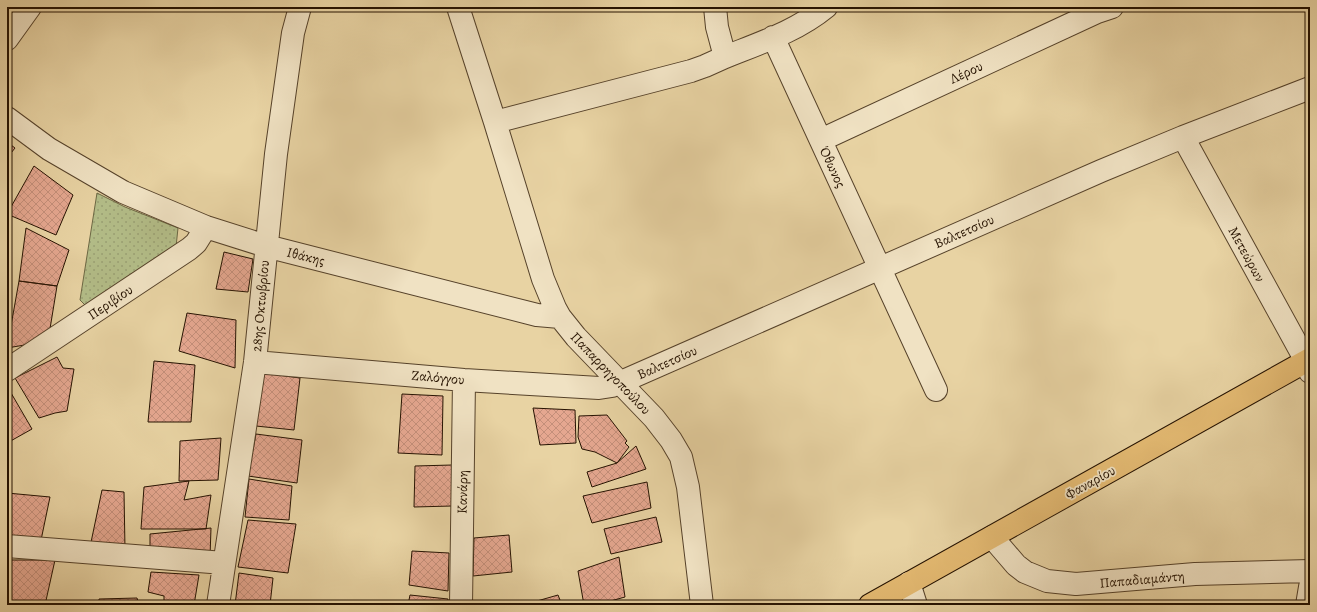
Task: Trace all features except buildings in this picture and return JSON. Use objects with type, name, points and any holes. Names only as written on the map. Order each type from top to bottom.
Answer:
[{"type":"main road","name":"Φαναρίου","points":[[870,605],[1309,364]]},
{"type":"street","points":[[7,39],[30,7]]},
{"type":"street","name":"28ης Οκτωβρίου","points":[[218,605],[255,362],[276,154],[293,33],[300,7]]},
{"type":"street","name":"Παπαρρηγοπούλου","points":[[458,7],[543,279],[554,308],[576,337],[654,418],[671,440],[680,457],[688,487],[702,605]]},
{"type":"street","points":[[715,7],[717,27],[725,57]]},
{"type":"street","points":[[495,122],[705,66],[793,30],[826,7]]},
{"type":"street","name":"Λέρου","points":[[821,140],[1096,12],[1112,7]]},
{"type":"street","name":"Όθωνος","points":[[773,37],[936,390]]},
{"type":"street","name":"Βαλτετσίου","points":[[621,383],[1101,171],[1183,137],[1310,88]]},
{"type":"street","name":"Ιθάκης","points":[[7,118],[49,149],[110,185],[161,209],[206,227],[266,246],[537,315],[560,317]]},
{"type":"street","name":"Μετεώρων","points":[[1183,137],[1309,364]]},
{"type":"street","name":"Περιβίου","points":[[7,370],[180,255],[196,243],[206,227]]},
{"type":"street","name":"Ζαλόγγου","points":[[255,362],[464,380],[599,388],[621,383]]},
{"type":"street","name":"Κανάρη","points":[[461,605],[464,380]]},
{"type":"street","name":"Παπαδιαμάντη","points":[[992,537],[1016,565],[1025,572],[1047,581],[1076,584],[1195,574],[1310,571]]},
{"type":"street","points":[[7,546],[224,564]]},
{"type":"street","points":[[909,583],[916,605]]},
{"type":"street","points":[[1307,605],[1310,587]]},
{"type":"green space","points":[[97,193],[125,207],[178,228],[176,247],[85,305],[80,300]]}]
